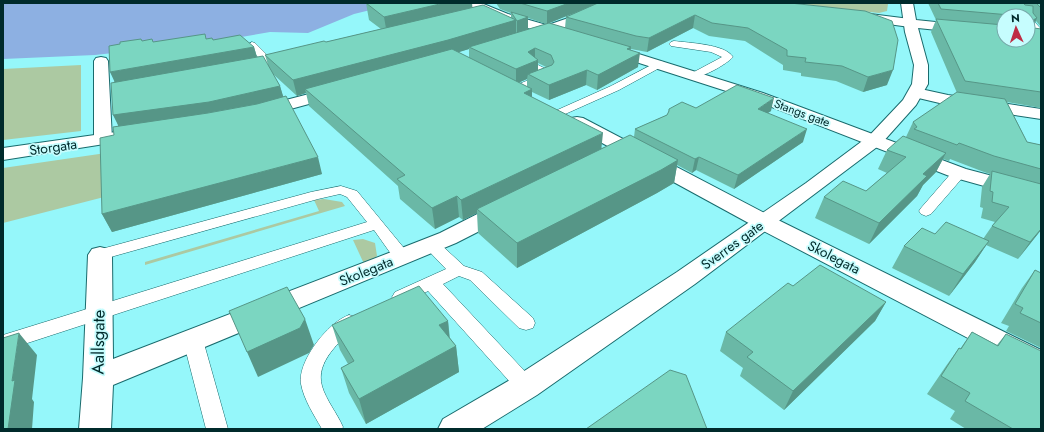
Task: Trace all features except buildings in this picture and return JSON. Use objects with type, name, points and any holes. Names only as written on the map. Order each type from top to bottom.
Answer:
[{"type":"street","points":[[513,41],[549,30],[613,3]]},
{"type":"street","name":"Sverres gate","points":[[454,429],[526,386],[686,278],[875,140],[910,102],[920,84],[921,65],[910,23],[907,3]]},
{"type":"street","name":"Stangs gate","points":[[480,10],[696,75],[757,96],[959,173],[1041,196]]},
{"type":"street","points":[[851,16],[996,32]]},
{"type":"street","points":[[101,61],[105,94],[103,139]]},
{"type":"street","name":"Skolegata","points":[[506,86],[764,222],[1041,363]]},
{"type":"street","points":[[249,115],[350,88]]},
{"type":"street","points":[[916,93],[948,100],[1041,114]]},
{"type":"street","name":"Storgata","points":[[3,154],[147,132]]},
{"type":"street","name":"Skolegata","points":[[98,378],[431,245],[522,201]]},
{"type":"street","name":"Aallsgate","points":[[95,429],[98,378],[100,255]]},
{"type":"lane","points":[[674,44],[713,49],[727,55],[728,57],[724,60],[696,75]]},
{"type":"lane","points":[[252,45],[273,63],[256,66]]},
{"type":"lane","points":[[559,113],[615,88],[659,64]]},
{"type":"lane","points":[[506,86],[547,76],[546,73],[534,66]]},
{"type":"lane","points":[[926,211],[959,173]]},
{"type":"lane","points":[[100,255],[328,192],[341,190],[352,194],[402,257]]},
{"type":"lane","points":[[3,343],[377,224]]},
{"type":"lane","points":[[431,245],[458,270],[476,276],[526,323]]},
{"type":"lane","points":[[384,305],[458,270]]},
{"type":"lane","points":[[431,283],[526,386]]},
{"type":"lane","points":[[332,427],[311,383],[312,371],[320,354],[331,338],[351,320],[364,314]]},
{"type":"lane","points":[[193,340],[217,429]]},
{"type":"green space","points":[[792,3],[888,4],[887,11],[879,13]]},
{"type":"green space","points":[[81,65],[81,131],[3,140],[3,69]]},
{"type":"green space","points":[[106,153],[108,196],[3,223],[3,168]]},
{"type":"green space","points":[[324,199],[342,202],[345,206],[145,265],[145,262],[319,211],[314,200]]},
{"type":"green space","points":[[363,239],[375,243],[377,256],[365,266],[353,240]]},
{"type":"water","points":[[3,3],[399,3],[354,14],[308,33],[270,32],[212,42],[95,55],[3,59]]}]
